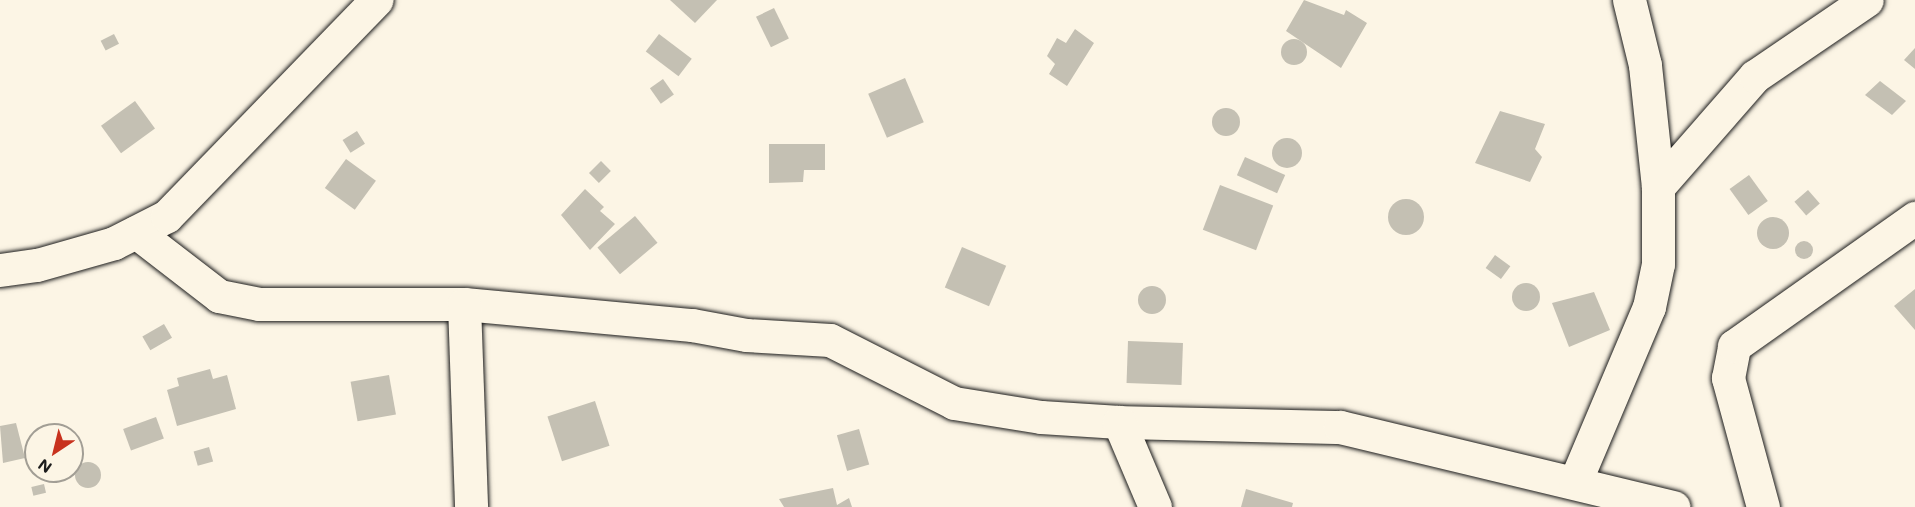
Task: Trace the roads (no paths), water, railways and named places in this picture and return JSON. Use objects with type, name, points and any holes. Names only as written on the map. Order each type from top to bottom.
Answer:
[{"type":"street","points":[[0,270],[37,265],[114,243],[167,216],[376,0]]},
{"type":"street","points":[[1575,482],[1649,307],[1658,264],[1658,187],[1645,65],[1629,0]]},
{"type":"street","points":[[1658,187],[1755,76],[1867,0]]},
{"type":"street","points":[[1763,507],[1728,378],[1734,346],[1915,218]]},
{"type":"street","points":[[136,232],[219,296],[259,304],[464,304],[692,325],[746,335],[830,340],[954,403],[1041,417],[1119,422],[1340,427],[1500,468],[1575,482],[1674,507]]},
{"type":"street","points":[[464,304],[471,507]]},
{"type":"street","points":[[1119,422],[1155,507]]}]
